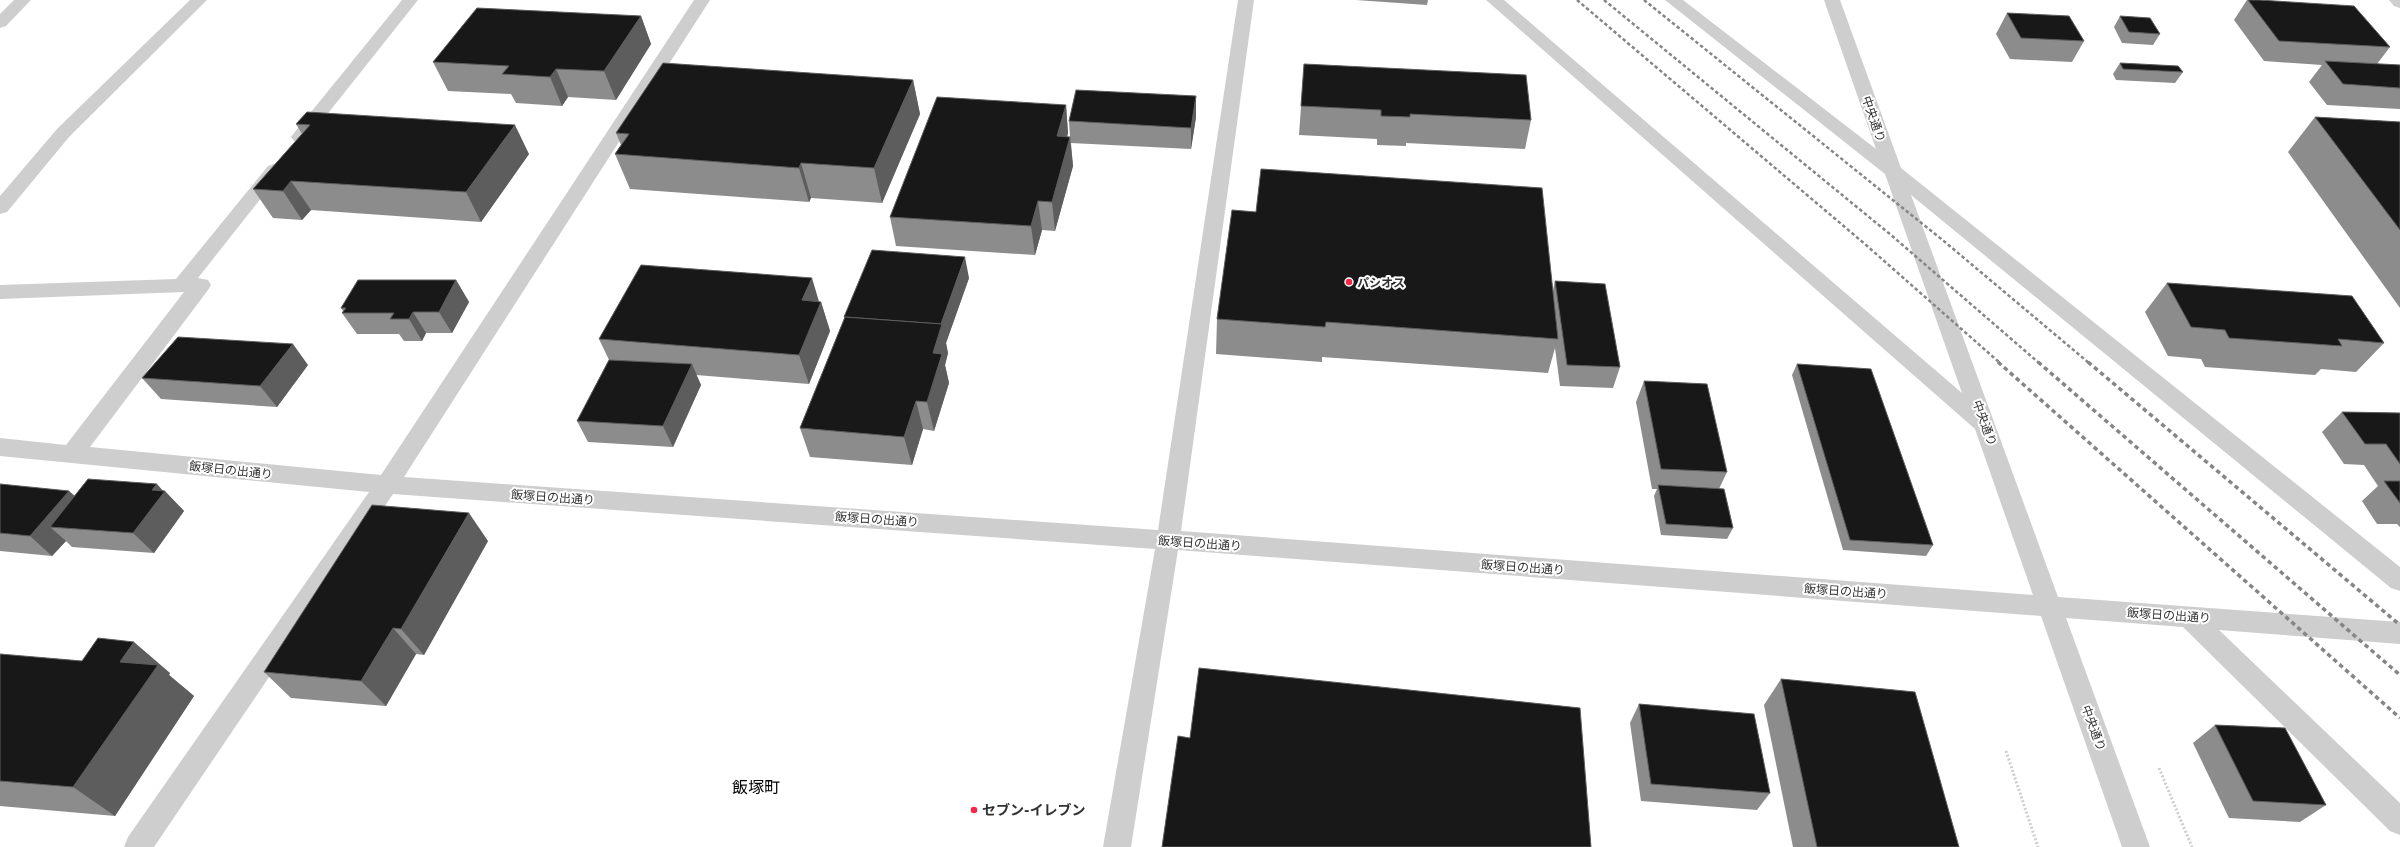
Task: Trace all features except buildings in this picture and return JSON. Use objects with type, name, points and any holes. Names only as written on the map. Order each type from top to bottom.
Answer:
[{"type":"street","points":[[0,23],[24,0]]},
{"type":"street","points":[[0,208],[63,133],[199,0]]},
{"type":"street","points":[[181,286],[410,0]]},
{"type":"street","points":[[138,847],[387,485],[702,0]]},
{"type":"street","points":[[1117,847],[1168,540],[1246,0]]},
{"type":"street","points":[[1494,0],[1986,425]]},
{"type":"street","points":[[1673,0],[1891,169],[2400,581]]},
{"type":"street","name":"中央通り","points":[[1832,0],[1891,169],[1986,425],[2136,847]]},
{"type":"street","points":[[2397,0],[2400,4]]},
{"type":"street","points":[[0,292],[201,285],[72,454]]},
{"type":"street","name":"飯塚日の出通り","points":[[0,447],[387,485],[1168,540],[2188,616],[2400,634]]},
{"type":"street","points":[[2188,616],[2400,822]]},
{"type":"path","points":[[2006,751],[2038,847]]},
{"type":"path","points":[[2158,768],[2192,847]]},
{"type":"railway","points":[[1577,0],[1866,245],[2000,363]]},
{"type":"railway","points":[[1604,0],[1891,235],[2039,363]]},
{"type":"railway","points":[[1644,0],[1945,242],[2089,363]]},
{"type":"railway","points":[[1998,362],[2400,718]]},
{"type":"railway","points":[[2038,362],[2400,675]]},
{"type":"railway","points":[[2088,362],[2400,625]]},
{"type":"place","name":"パシオス","points":[[1349,282]]},
{"type":"place","name":"セブン-イレブン","points":[[974,810]]},
{"type":"district","name":"飯塚町","points":[[756,787]]}]
